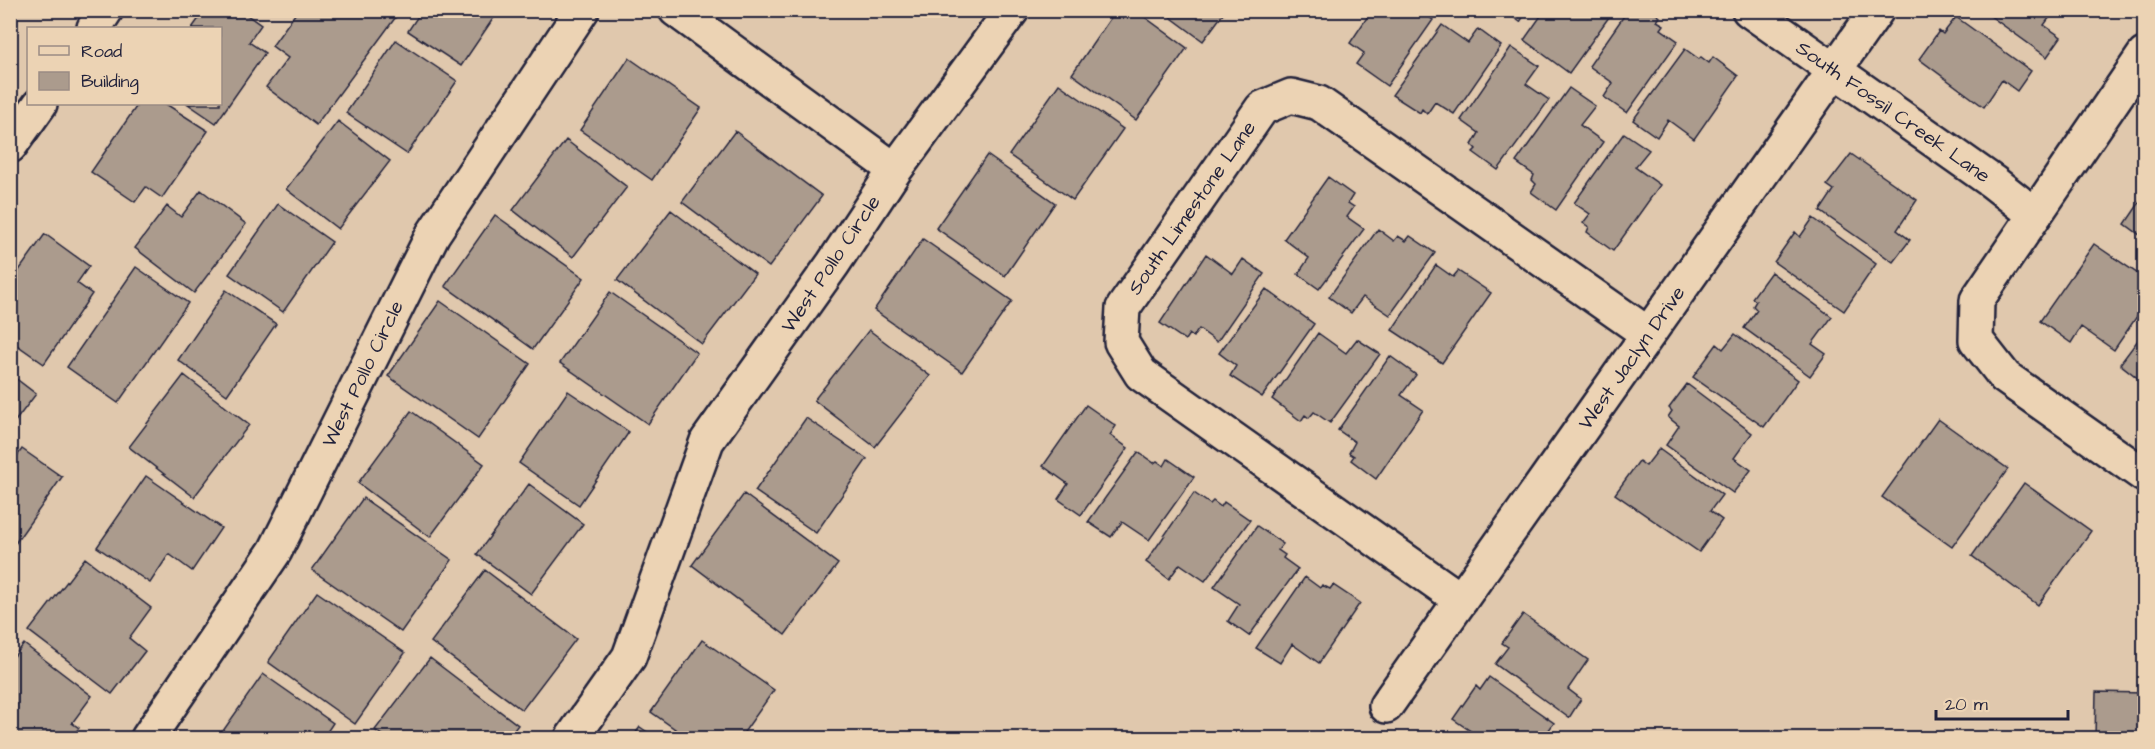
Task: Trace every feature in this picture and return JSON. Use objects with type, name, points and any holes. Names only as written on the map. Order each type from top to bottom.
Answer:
[{"type":"street","points":[[94,27],[106,10]]},
{"type":"street","name":"West Pollo Circle","points":[[148,738],[275,551],[433,234],[582,10]]},
{"type":"street","points":[[676,10],[895,170]]},
{"type":"street","name":"West Pollo Circle","points":[[572,738],[629,657],[707,441],[833,264],[895,170],[1012,10]]},
{"type":"street","name":"South Fossil Creek Lane","points":[[1749,10],[1993,182],[2035,215]]},
{"type":"street","name":"West Jaclyn Drive","points":[[1386,706],[1877,10]]},
{"type":"street","points":[[2145,55],[1977,300],[1976,340],[2005,377],[2145,475]]},
{"type":"street","name":"South Limestone Lane","points":[[1461,600],[1141,374],[1121,342],[1123,308],[1262,108],[1291,96],[1319,103],[1648,334]]},
{"type":"street","points":[[10,146],[39,105]]},
{"type":"building","points":[[205,10],[240,10],[261,25],[249,42],[265,53],[216,123],[189,105],[222,105],[222,27],[193,27]]},
{"type":"building","points":[[298,10],[401,10],[316,125],[266,87],[288,58],[272,46]]},
{"type":"building","points":[[422,10],[499,10],[461,66],[408,31]]},
{"type":"building","points":[[1116,10],[1135,10],[1187,48],[1136,120],[1072,74]]},
{"type":"building","points":[[1161,10],[1226,10],[1203,41]]},
{"type":"building","points":[[1372,10],[1420,10],[1433,20],[1387,86],[1356,64],[1364,53],[1350,43]]},
{"type":"building","points":[[1504,10],[1528,10],[1520,22]]},
{"type":"building","points":[[1545,10],[1614,10],[1569,73],[1524,40]]},
{"type":"building","points":[[1628,10],[1651,10],[1660,17],[1657,21],[1664,25],[1661,29],[1678,41],[1627,113],[1604,97],[1613,83],[1589,66]]},
{"type":"building","points":[[1982,10],[2055,10],[2044,25],[2061,37],[2047,57]]},
{"type":"building","points":[[1956,17],[2031,71],[2017,91],[2002,80],[1984,107],[1919,59],[1939,31],[1943,34]]},
{"type":"building","points":[[1442,25],[1468,43],[1478,29],[1501,46],[1454,114],[1435,102],[1427,114],[1422,109],[1420,113],[1392,95]]},
{"type":"building","points":[[396,40],[457,81],[407,154],[346,113]]},
{"type":"building","points":[[1511,47],[1539,66],[1526,84],[1549,100],[1498,170],[1473,152],[1476,149],[1472,145],[1479,133],[1461,120]]},
{"type":"building","points":[[1685,49],[1709,63],[1713,57],[1738,76],[1694,139],[1668,120],[1657,137],[1633,120]]},
{"type":"building","points":[[629,58],[701,108],[652,180],[580,130]]},
{"type":"building","points":[[1059,84],[1123,129],[1073,200],[1009,155]]},
{"type":"building","points":[[1569,88],[1595,106],[1580,125],[1603,142],[1556,210],[1531,192],[1536,184],[1532,180],[1534,175],[1516,162]]},
{"type":"building","points":[[137,105],[168,105],[208,131],[162,198],[146,187],[135,202],[91,172]]},
{"type":"building","points":[[338,121],[390,161],[338,229],[286,189]]},
{"type":"building","points":[[735,131],[822,196],[769,267],[682,202]]},
{"type":"building","points":[[1624,133],[1649,150],[1635,167],[1660,185],[1613,251],[1587,232],[1589,227],[1583,223],[1590,214],[1574,203]]},
{"type":"building","points":[[566,140],[627,187],[573,257],[513,210]]},
{"type":"building","points":[[1851,154],[1917,200],[1897,230],[1910,240],[1893,262],[1820,211],[1834,190],[1827,185]]},
{"type":"building","points":[[987,155],[1055,203],[1005,276],[936,228]]},
{"type":"building","points":[[1328,177],[1353,195],[1348,203],[1354,207],[1347,217],[1364,229],[1319,289],[1298,274],[1309,258],[1284,239]]},
{"type":"building","points":[[201,190],[246,224],[194,293],[135,248],[167,206],[181,217]]},
{"type":"building","points":[[2144,196],[2144,238],[2125,224]]},
{"type":"building","points":[[278,204],[332,242],[283,312],[229,274]]},
{"type":"building","points":[[671,210],[755,274],[702,344],[617,280]]},
{"type":"building","points":[[495,215],[584,278],[533,349],[445,286]]},
{"type":"building","points":[[1813,218],[1876,264],[1844,311],[1774,262],[1795,232],[1800,237]]},
{"type":"building","points":[[1378,229],[1394,241],[1398,236],[1406,241],[1410,236],[1435,253],[1390,315],[1363,297],[1351,313],[1329,297]]},
{"type":"building","points":[[45,234],[89,266],[77,283],[92,294],[44,364],[10,340],[10,283]]},
{"type":"building","points":[[923,239],[1012,301],[962,372],[874,310]]},
{"type":"building","points":[[2094,244],[2144,278],[2144,306],[2114,350],[2081,327],[2071,343],[2040,321]]},
{"type":"building","points":[[1206,254],[1233,274],[1243,259],[1264,274],[1217,342],[1199,329],[1193,337],[1189,334],[1185,340],[1160,323]]},
{"type":"building","points":[[1436,265],[1453,277],[1458,271],[1491,293],[1442,363],[1392,330]]},
{"type":"building","points":[[136,267],[188,303],[118,403],[67,367]]},
{"type":"building","points":[[1771,272],[1832,317],[1812,344],[1826,354],[1810,376],[1744,328],[1757,310],[1753,306],[1756,301],[1752,298]]},
{"type":"building","points":[[1266,289],[1314,324],[1262,397],[1230,376],[1236,366],[1219,353]]},
{"type":"building","points":[[226,290],[276,324],[227,395],[178,360]]},
{"type":"building","points":[[610,292],[697,353],[648,424],[560,363]]},
{"type":"building","points":[[440,301],[530,364],[478,439],[388,376]]},
{"type":"building","points":[[869,330],[930,376],[875,447],[814,400]]},
{"type":"building","points":[[2144,332],[2144,383],[2120,364]]},
{"type":"building","points":[[1318,333],[1346,353],[1357,339],[1380,354],[1330,423],[1314,412],[1309,418],[1305,415],[1301,421],[1272,399]]},
{"type":"building","points":[[1735,334],[1798,380],[1764,427],[1693,377],[1717,344],[1723,349]]},
{"type":"building","points":[[1390,356],[1416,375],[1401,395],[1423,410],[1376,479],[1351,460],[1354,456],[1349,453],[1355,442],[1338,430]]},
{"type":"building","points":[[10,374],[36,394],[10,428]]},
{"type":"building","points":[[184,375],[249,425],[194,497],[129,447]]},
{"type":"building","points":[[1687,384],[1752,433],[1734,458],[1751,470],[1733,493],[1666,445],[1679,426],[1668,417],[1672,411],[1669,408]]},
{"type":"building","points":[[568,391],[629,432],[579,505],[519,463]]},
{"type":"building","points":[[1086,405],[1116,426],[1110,435],[1128,448],[1081,515],[1058,499],[1068,484],[1043,466]]},
{"type":"building","points":[[411,411],[484,464],[430,537],[358,483]]},
{"type":"building","points":[[806,418],[867,459],[816,533],[755,491]]},
{"type":"building","points":[[1938,419],[2008,469],[1952,547],[1882,497]]},
{"type":"building","points":[[22,449],[62,477],[12,548],[10,547],[10,466]]},
{"type":"building","points":[[1659,449],[1722,495],[1710,511],[1722,520],[1699,552],[1615,494],[1639,461],[1646,466]]},
{"type":"building","points":[[1138,452],[1154,463],[1157,461],[1164,466],[1168,459],[1194,477],[1149,540],[1122,522],[1111,537],[1088,522]]},
{"type":"building","points":[[146,476],[221,528],[192,571],[169,554],[150,583],[97,547]]},
{"type":"building","points":[[2024,483],[2091,531],[2038,605],[1972,556]]},
{"type":"building","points":[[529,484],[583,524],[531,594],[477,554]]},
{"type":"building","points":[[1194,493],[1210,504],[1213,501],[1221,507],[1224,502],[1250,520],[1205,581],[1180,564],[1169,579],[1146,562]]},
{"type":"building","points":[[744,494],[838,564],[785,635],[692,565]]},
{"type":"building","points":[[363,498],[452,560],[401,632],[312,570]]},
{"type":"building","points":[[1257,526],[1283,544],[1278,550],[1285,555],[1283,558],[1298,569],[1249,636],[1228,621],[1239,604],[1214,587]]},
{"type":"building","points":[[85,558],[151,608],[129,638],[145,651],[112,694],[29,631]]},
{"type":"building","points":[[485,570],[576,639],[522,710],[431,642]]},
{"type":"building","points":[[1305,577],[1320,588],[1322,585],[1330,589],[1333,585],[1360,603],[1319,663],[1292,644],[1280,663],[1256,648]]},
{"type":"building","points":[[317,592],[405,653],[355,724],[268,662]]},
{"type":"building","points":[[1523,614],[1588,660],[1568,689],[1581,699],[1569,718],[1495,664],[1508,647],[1502,643]]},
{"type":"building","points":[[702,640],[774,690],[740,738],[688,738],[651,712]]},
{"type":"building","points":[[24,644],[92,696],[72,723],[79,728],[71,738],[10,738],[10,661]]},
{"type":"building","points":[[430,658],[518,725],[508,738],[386,738],[375,730]]},
{"type":"building","points":[[263,674],[333,723],[323,738],[218,738]]},
{"type":"building","points":[[1489,677],[1554,723],[1543,738],[1481,738],[1453,719],[1476,686],[1480,690]]},
{"type":"building","points":[[2096,692],[2144,693],[2144,738],[2095,738]]},
{"type":"building","points":[[640,727],[656,738],[632,738]]}]
